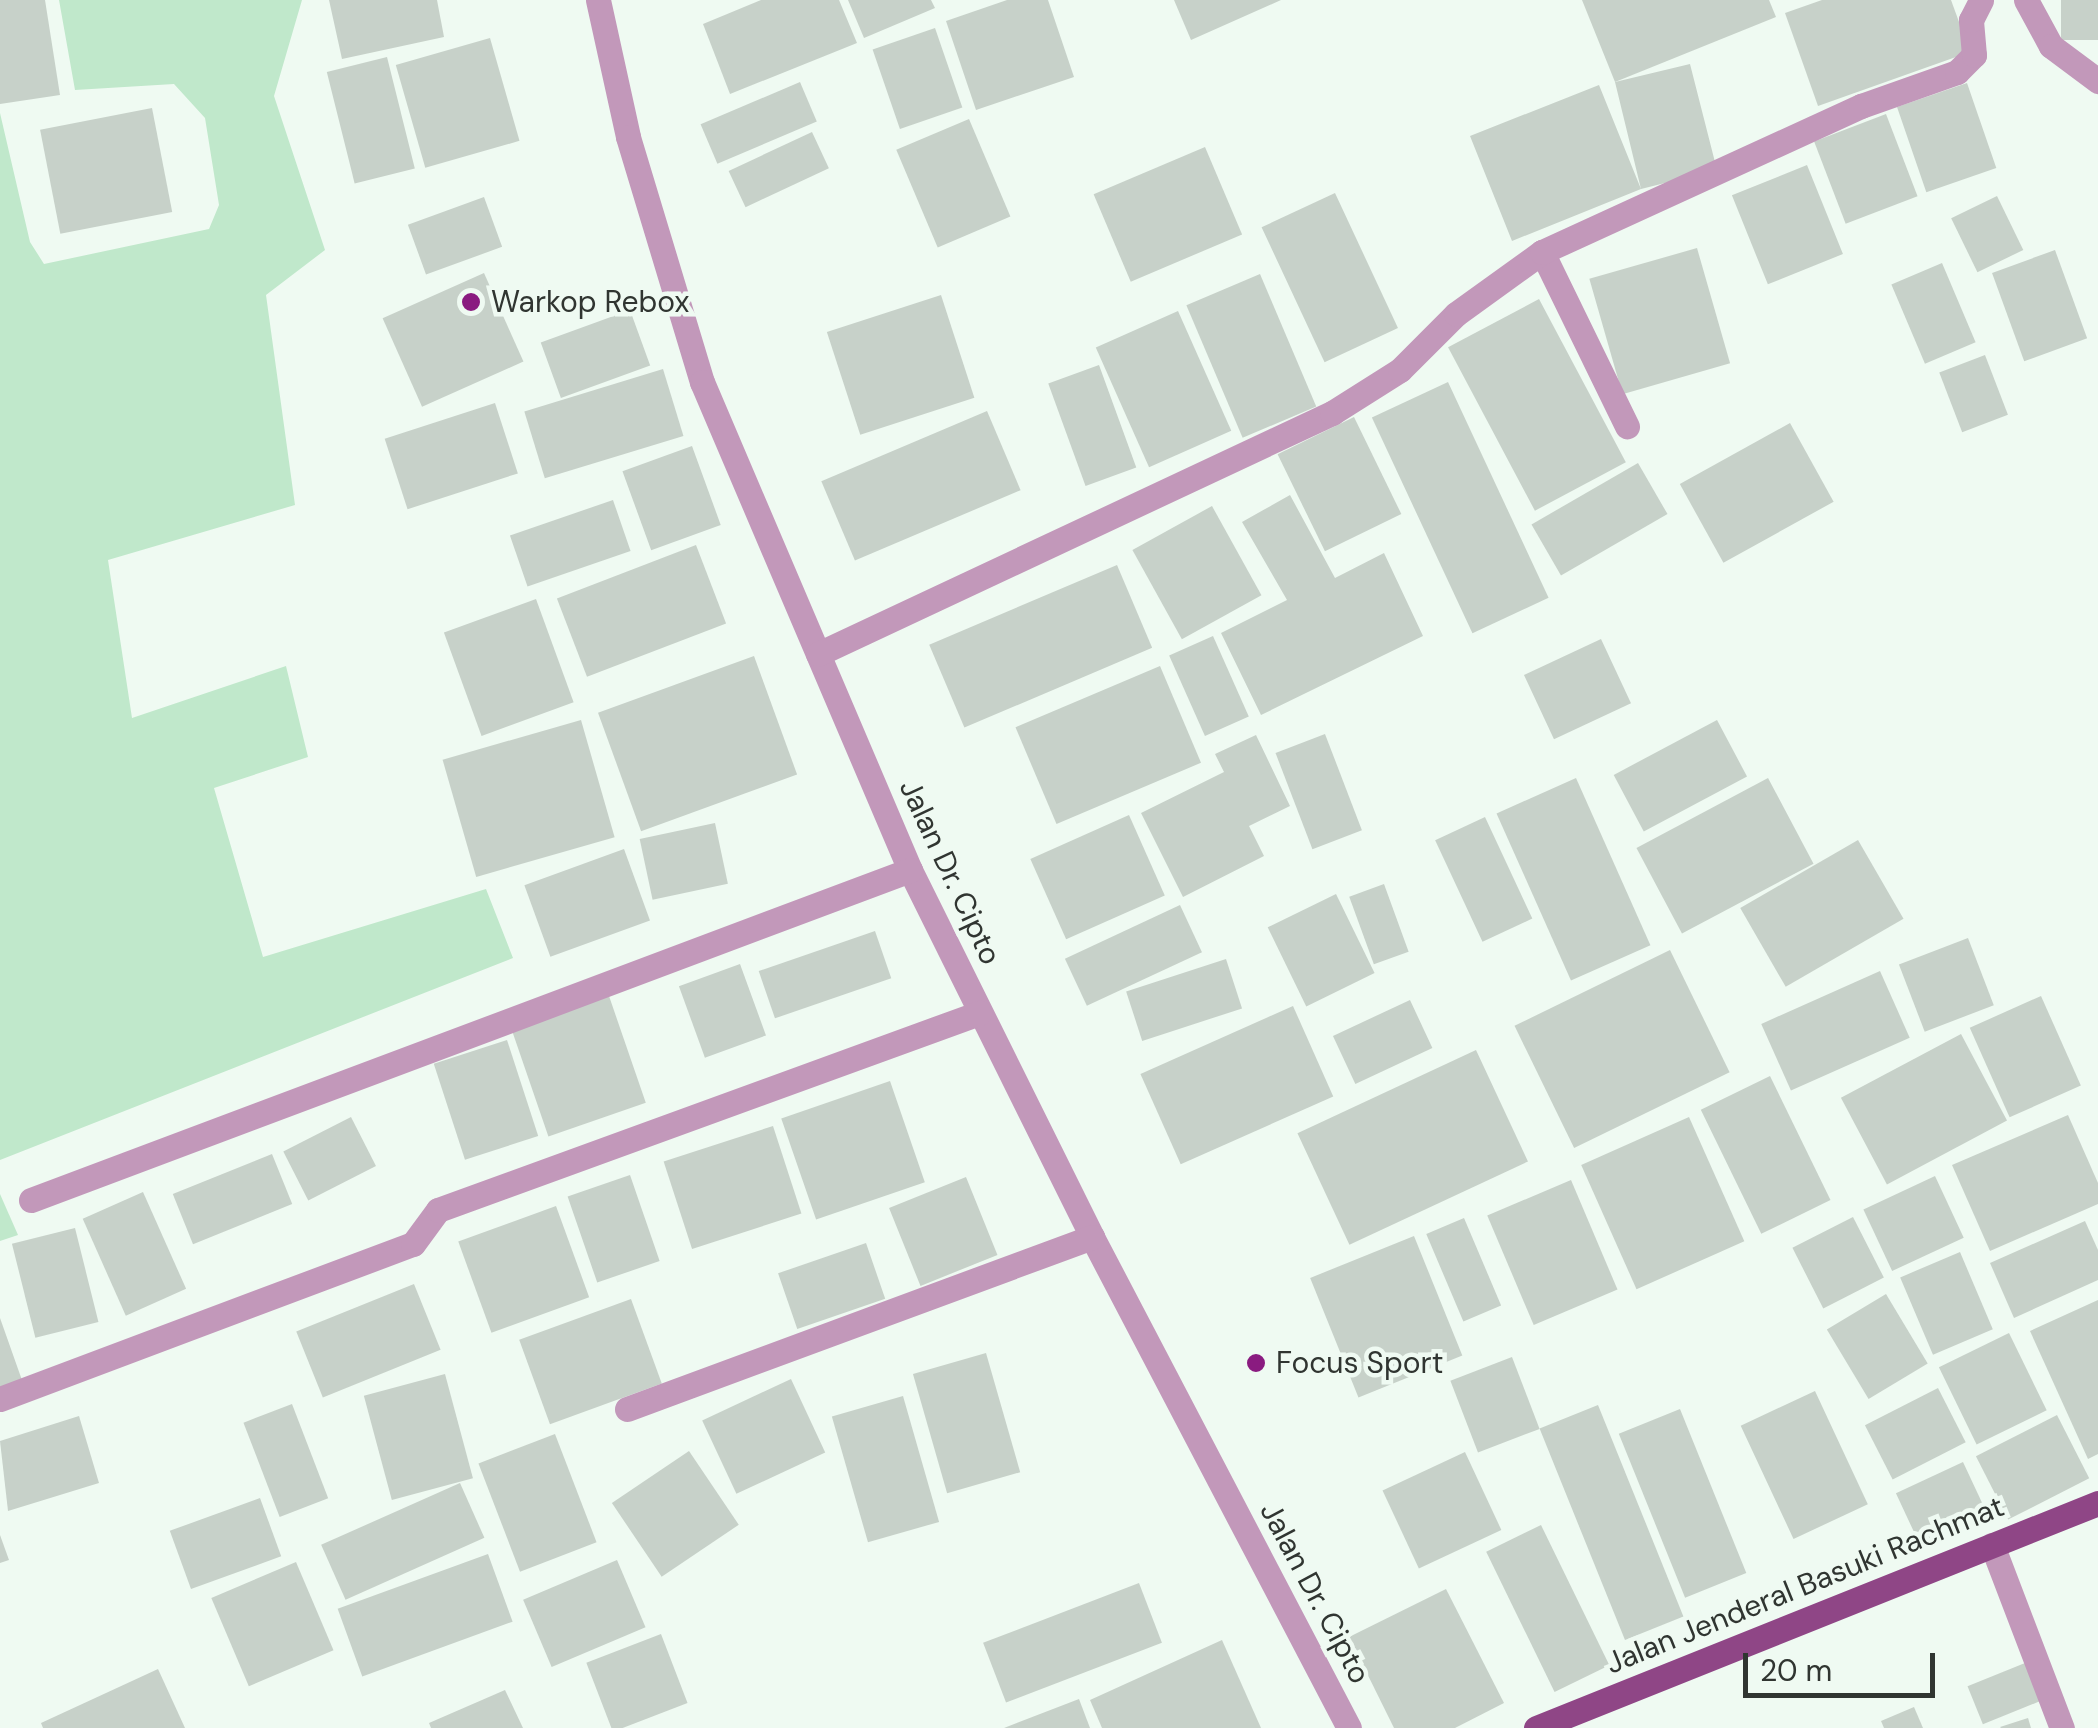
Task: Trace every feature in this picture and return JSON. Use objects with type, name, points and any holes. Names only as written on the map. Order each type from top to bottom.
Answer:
[{"type":"main road","name":"Jalan Jenderal Basuki Rachmat","points":[[1536,1728],[2098,1503]]},
{"type":"street","name":"Jalan Dr. Cipto","points":[[598,0],[628,138],[702,382],[910,870],[1092,1238],[1349,1728]]},
{"type":"street","points":[[818,654],[1332,413],[1400,370],[1456,314],[1542,252],[1861,106],[1956,72],[1974,56],[1971,20],[1981,0]]},
{"type":"street","points":[[2026,0],[2051,46],[2098,81]]},
{"type":"street","points":[[1542,252],[1627,426]]},
{"type":"street","points":[[31,1200],[910,870]]},
{"type":"street","points":[[0,1399],[413,1244],[438,1210],[979,1013]]},
{"type":"street","points":[[627,1409],[1092,1238]]},
{"type":"street","points":[[1992,1544],[2062,1728]]},
{"type":"green space","points":[[59,0],[302,0],[274,96],[325,250],[266,295],[295,505],[108,560],[132,718],[286,666],[308,757],[214,788],[263,957],[486,889],[513,958],[0,1160],[0,113],[30,242],[44,264],[209,229],[219,205],[205,118],[174,84],[75,90]]},
{"type":"green space","points":[[0,1194],[18,1235],[0,1241]]},
{"type":"building","points":[[0,0],[45,0],[60,95],[0,104]]},
{"type":"building","points":[[329,0],[437,0],[444,37],[342,59]]},
{"type":"building","points":[[761,0],[839,0],[857,43],[730,94],[703,24]]},
{"type":"building","points":[[848,0],[931,0],[935,8],[864,38]]},
{"type":"building","points":[[1007,0],[1048,0],[1074,77],[976,110],[946,21]]},
{"type":"building","points":[[1174,0],[1281,0],[1191,40]]},
{"type":"building","points":[[1582,0],[1769,0],[1776,17],[1615,82]]},
{"type":"building","points":[[1822,0],[1951,0],[1970,52],[1818,106],[1785,13]]},
{"type":"building","points":[[2061,0],[2098,0],[2098,40],[2061,40]]},
{"type":"building","points":[[935,28],[962,107],[900,129],[873,49]]},
{"type":"building","points":[[490,38],[519,141],[425,168],[396,65]]},
{"type":"building","points":[[387,57],[415,169],[355,184],[327,72]]},
{"type":"building","points":[[1690,64],[1717,170],[1641,189],[1615,82]]},
{"type":"building","points":[[800,82],[817,122],[717,164],[701,124]]},
{"type":"building","points":[[1967,83],[1996,168],[1926,192],[1897,107]]},
{"type":"building","points":[[1599,85],[1641,189],[1512,241],[1470,136]]},
{"type":"building","points":[[152,108],[172,212],[60,234],[40,130]]},
{"type":"building","points":[[1886,114],[1918,196],[1846,224],[1814,142]]},
{"type":"building","points":[[969,119],[1010,217],[938,247],[896,150]]},
{"type":"building","points":[[812,132],[829,168],[746,207],[729,171]]},
{"type":"building","points":[[1205,147],[1242,234],[1131,282],[1094,194]]},
{"type":"building","points":[[1807,165],[1843,254],[1768,284],[1732,195]]},
{"type":"building","points":[[1335,193],[1398,328],[1325,362],[1262,227]]},
{"type":"building","points":[[1997,196],[2023,250],[1977,272],[1951,218]]},
{"type":"building","points":[[484,197],[502,247],[426,275],[408,225]]},
{"type":"building","points":[[1697,248],[1730,363],[1622,394],[1589,279]]},
{"type":"building","points":[[2055,250],[2087,338],[2024,361],[1992,273]]},
{"type":"building","points":[[1942,263],[1976,342],[1925,364],[1891,284]]},
{"type":"building","points":[[484,273],[523,362],[422,407],[383,318]]},
{"type":"building","points":[[1260,274],[1316,407],[1243,438],[1186,305]]},
{"type":"building","points":[[941,295],[974,398],[860,435],[827,332]]},
{"type":"building","points":[[1539,299],[1626,462],[1535,511],[1448,347]]},
{"type":"building","points":[[630,310],[650,365],[561,398],[541,342]]},
{"type":"building","points":[[1178,311],[1231,431],[1149,467],[1096,348]]},
{"type":"building","points":[[1985,355],[2008,415],[1962,432],[1939,373]]},
{"type":"building","points":[[1099,365],[1136,467],[1086,486],[1048,383]]},
{"type":"building","points":[[663,369],[683,436],[545,478],[524,411]]},
{"type":"building","points":[[1448,382],[1549,598],[1472,633],[1372,417]]},
{"type":"building","points":[[495,403],[518,473],[408,509],[385,439]]},
{"type":"building","points":[[987,411],[1021,490],[855,560],[821,481]]},
{"type":"building","points":[[1354,417],[1401,514],[1325,551],[1278,454]]},
{"type":"building","points":[[1790,423],[1834,502],[1723,563],[1680,484]]},
{"type":"building","points":[[692,446],[721,525],[651,550],[622,471]]},
{"type":"building","points":[[1638,463],[1668,514],[1561,576],[1531,524]]},
{"type":"building","points":[[1290,495],[1335,578],[1384,553],[1423,636],[1261,715],[1221,633],[1287,600],[1242,522]]},
{"type":"building","points":[[613,500],[631,551],[528,587],[510,535]]},
{"type":"building","points":[[1212,506],[1261,595],[1182,639],[1132,550]]},
{"type":"building","points":[[696,545],[726,623],[587,677],[557,598]]},
{"type":"building","points":[[1117,565],[1152,648],[964,728],[929,645]]},
{"type":"building","points":[[536,599],[574,702],[482,736],[444,633]]},
{"type":"building","points":[[1213,636],[1249,716],[1205,736],[1169,656]]},
{"type":"building","points":[[1601,639],[1631,703],[1554,739],[1524,675]]},
{"type":"building","points":[[754,656],[797,774],[641,831],[598,713]]},
{"type":"building","points":[[1160,666],[1201,763],[1057,824],[1015,727]]},
{"type":"building","points":[[581,720],[615,837],[476,877],[443,760]]},
{"type":"building","points":[[1717,720],[1747,777],[1644,831],[1614,775]]},
{"type":"building","points":[[1325,734],[1362,830],[1312,849],[1276,753]]},
{"type":"building","points":[[1256,735],[1290,806],[1249,826],[1264,856],[1183,897],[1141,813],[1224,772],[1215,754]]},
{"type":"building","points":[[1576,778],[1650,945],[1571,981],[1497,813]]},
{"type":"building","points":[[1768,778],[1814,864],[1682,934],[1636,848]]},
{"type":"building","points":[[1129,815],[1165,895],[1066,939],[1030,859]]},
{"type":"building","points":[[1485,817],[1532,919],[1482,942],[1435,840]]},
{"type":"building","points":[[715,823],[728,884],[653,900],[640,839]]},
{"type":"building","points":[[1858,840],[1904,919],[1786,987],[1740,908]]},
{"type":"building","points":[[624,849],[650,920],[550,957],[524,885]]},
{"type":"building","points":[[1384,884],[1409,952],[1374,964],[1349,897]]},
{"type":"building","points":[[1336,894],[1375,973],[1306,1006],[1268,927]]},
{"type":"building","points":[[1180,905],[1202,952],[1087,1006],[1065,959]]},
{"type":"building","points":[[875,931],[891,978],[775,1018],[759,971]]},
{"type":"building","points":[[1968,938],[1994,1005],[1925,1032],[1899,965]]},
{"type":"building","points":[[1670,950],[1730,1072],[1574,1148],[1515,1026]]},
{"type":"building","points":[[1226,959],[1242,1008],[1142,1041],[1126,991]]},
{"type":"building","points":[[740,964],[766,1035],[705,1058],[679,986]]},
{"type":"building","points":[[1880,971],[1910,1038],[1791,1091],[1761,1024]]},
{"type":"building","points":[[609,996],[646,1103],[548,1136],[512,1030]]},
{"type":"building","points":[[2041,996],[2081,1086],[2010,1117],[1970,1028]]},
{"type":"building","points":[[1410,1000],[1432,1048],[1355,1084],[1333,1036]]},
{"type":"building","points":[[1293,1006],[1333,1096],[1181,1164],[1140,1074]]},
{"type":"building","points":[[1961,1034],[2007,1121],[1887,1184],[1841,1098]]},
{"type":"building","points":[[507,1040],[538,1136],[465,1160],[434,1064]]},
{"type":"building","points":[[1476,1050],[1528,1161],[1349,1245],[1297,1133]]},
{"type":"building","points":[[1770,1076],[1830,1200],[1761,1234],[1701,1110]]},
{"type":"building","points":[[890,1081],[925,1182],[816,1220],[781,1118]]},
{"type":"building","points":[[2068,1115],[2098,1183],[2098,1204],[1990,1251],[1952,1165]]},
{"type":"building","points":[[351,1117],[376,1166],[308,1201],[283,1152]]},
{"type":"building","points":[[1689,1117],[1744,1241],[1637,1289],[1581,1165]]},
{"type":"building","points":[[773,1126],[801,1213],[692,1249],[664,1162]]},
{"type":"building","points":[[272,1154],[292,1204],[193,1244],[173,1194]]},
{"type":"building","points":[[630,1175],[660,1261],[597,1283],[568,1196]]},
{"type":"building","points":[[1935,1176],[1964,1238],[1892,1271],[1863,1209]]},
{"type":"building","points":[[966,1177],[997,1255],[921,1286],[889,1208]]},
{"type":"building","points":[[1571,1180],[1617,1290],[1534,1325],[1487,1216]]},
{"type":"building","points":[[143,1192],[186,1289],[126,1316],[83,1219]]},
{"type":"building","points":[[556,1206],[589,1297],[491,1333],[458,1242]]},
{"type":"building","points":[[1853,1217],[1884,1278],[1823,1308],[1792,1248]]},
{"type":"building","points":[[1464,1218],[1501,1305],[1463,1321],[1426,1234]]},
{"type":"building","points":[[2085,1221],[2098,1250],[2098,1280],[2014,1318],[1990,1263]]},
{"type":"building","points":[[75,1228],[98,1322],[35,1338],[12,1244]]},
{"type":"building","points":[[1414,1236],[1462,1356],[1358,1398],[1310,1278]]},
{"type":"building","points":[[866,1243],[885,1299],[797,1329],[778,1273]]},
{"type":"building","points":[[1960,1252],[1993,1329],[1933,1355],[1900,1277]]},
{"type":"building","points":[[414,1284],[441,1350],[323,1397],[296,1332]]},
{"type":"building","points":[[1886,1294],[1928,1363],[1869,1399],[1827,1330]]},
{"type":"building","points":[[631,1299],[662,1384],[550,1424],[519,1340]]},
{"type":"building","points":[[2098,1300],[2098,1454],[2088,1459],[2030,1331]]},
{"type":"building","points":[[0,1318],[23,1383],[0,1391]]},
{"type":"building","points":[[2009,1333],[2047,1410],[1977,1444],[1939,1367]]},
{"type":"building","points":[[986,1353],[1020,1472],[947,1493],[913,1374]]},
{"type":"building","points":[[1512,1357],[1540,1429],[1478,1453],[1450,1381]]},
{"type":"building","points":[[445,1374],[473,1478],[392,1500],[364,1396]]},
{"type":"building","points":[[791,1379],[825,1452],[736,1494],[702,1420]]},
{"type":"building","points":[[1938,1388],[1966,1442],[1893,1480],[1865,1425]]},
{"type":"building","points":[[1815,1391],[1868,1504],[1794,1539],[1741,1426]]},
{"type":"building","points":[[903,1396],[939,1522],[868,1542],[832,1416]]},
{"type":"building","points":[[292,1404],[328,1498],[280,1517],[243,1423]]},
{"type":"building","points":[[1598,1405],[1683,1616],[1625,1640],[1540,1429]]},
{"type":"building","points":[[1680,1409],[1746,1573],[1685,1598],[1619,1434]]},
{"type":"building","points":[[2057,1415],[2089,1478],[2008,1520],[1976,1456]]},
{"type":"building","points":[[79,1416],[99,1483],[8,1511],[0,1441]]},
{"type":"building","points":[[555,1434],[597,1542],[520,1572],[478,1463]]},
{"type":"building","points":[[689,1451],[739,1525],[662,1577],[612,1503]]},
{"type":"building","points":[[1465,1452],[1501,1530],[1419,1568],[1383,1490]]},
{"type":"building","points":[[1963,1462],[1986,1512],[1919,1543],[1896,1493]]},
{"type":"building","points":[[460,1483],[484,1538],[346,1600],[321,1545]]},
{"type":"building","points":[[260,1498],[281,1556],[191,1589],[170,1531]]},
{"type":"building","points":[[1541,1525],[1609,1665],[1555,1692],[1486,1552]]},
{"type":"building","points":[[0,1535],[9,1560],[0,1563]]},
{"type":"building","points":[[488,1554],[513,1622],[362,1676],[338,1609]]},
{"type":"building","points":[[617,1560],[646,1627],[552,1667],[523,1600]]},
{"type":"building","points":[[296,1562],[334,1650],[249,1686],[211,1598]]},
{"type":"building","points":[[1139,1583],[1162,1643],[1006,1703],[983,1643]]},
{"type":"building","points":[[1446,1589],[1504,1703],[1455,1728],[1394,1728],[1349,1637]]},
{"type":"building","points":[[661,1634],[688,1703],[623,1728],[611,1728],[586,1663]]},
{"type":"building","points":[[1222,1640],[1261,1728],[1102,1728],[1090,1700]]},
{"type":"building","points":[[2025,1663],[2040,1701],[1983,1724],[1968,1686]]},
{"type":"building","points":[[158,1669],[185,1728],[43,1728],[41,1723]]},
{"type":"building","points":[[505,1690],[523,1728],[431,1728],[429,1723]]},
{"type":"building","points":[[1079,1699],[1090,1728],[1004,1728]]},
{"type":"building","points":[[1914,1707],[1923,1728],[1884,1728],[1881,1721]]},
{"type":"building","points":[[2028,1718],[2031,1728],[2000,1727]]},
{"type":"place","name":"Warkop Rebox","points":[[471,302]]},
{"type":"place","name":"Focus Sport","points":[[1256,1363]]}]
